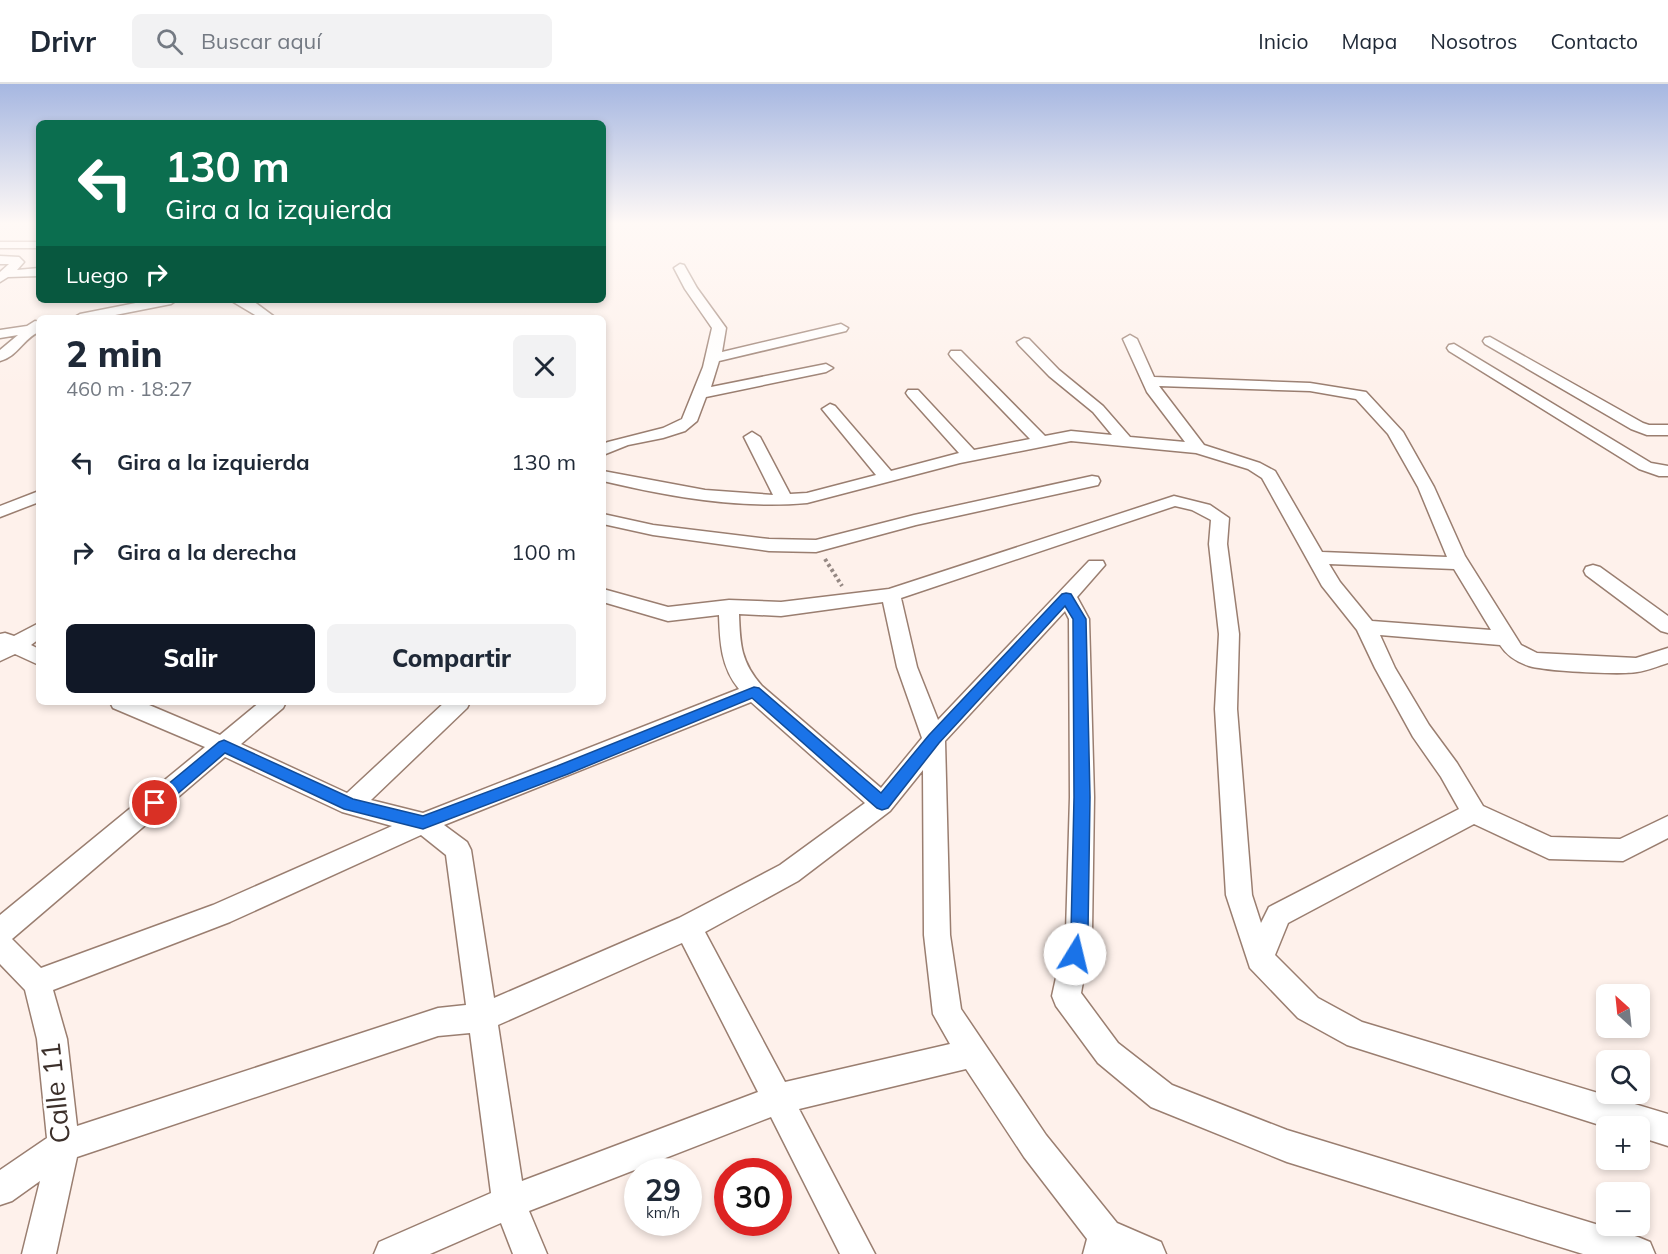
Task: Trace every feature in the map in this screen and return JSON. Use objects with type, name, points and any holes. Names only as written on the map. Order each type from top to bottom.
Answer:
[{"type":"street","points":[[606,449],[616,444],[671,432],[689,421],[690,413],[715,358],[719,328],[685,278]]},
{"type":"street","points":[[105,313],[113,303]]},
{"type":"street","points":[[97,315],[156,303]]},
{"type":"street","points":[[245,303],[264,315]]},
{"type":"street","points":[[0,328],[36,327]]},
{"type":"street","points":[[0,334],[36,327]]},
{"type":"street","points":[[0,357],[36,327]]},
{"type":"street","points":[[715,358],[841,328]]},
{"type":"street","points":[[1130,339],[1154,392],[1198,448]]},
{"type":"street","points":[[1490,341],[1637,426],[1647,430],[1668,430]]},
{"type":"street","points":[[1024,342],[1054,373],[1098,409],[1125,441]]},
{"type":"street","points":[[0,345],[19,343]]},
{"type":"street","points":[[1454,348],[1645,466],[1659,471],[1668,471]]},
{"type":"street","points":[[956,354],[1041,441]]},
{"type":"street","points":[[700,394],[826,368]]},
{"type":"street","points":[[1149,381],[1310,387],[1361,395],[1395,432],[1425,487],[1461,563],[1514,650],[1534,660],[1636,665],[1668,655]]},
{"type":"street","points":[[913,393],[970,455]]},
{"type":"street","points":[[830,409],[887,477]]},
{"type":"street","points":[[606,477],[707,495],[785,501],[807,498],[970,455],[1071,436],[1198,448],[1254,466],[1269,475],[1332,586],[1366,627],[1385,668],[1421,731],[1449,770],[1474,813],[1549,848],[1623,850],[1668,826]]},
{"type":"street","points":[[752,437],[785,501]]},
{"type":"street","points":[[606,520],[653,530],[769,545],[816,546],[914,520],[1092,481]]},
{"type":"street","points":[[0,512],[36,497]]},
{"type":"street","points":[[606,596],[668,614],[729,607],[781,609],[891,595],[1174,501],[1191,503],[1213,512],[1220,519],[1218,544],[1229,634],[1226,709],[1239,895],[1260,959],[1308,1008],[1357,1035],[1668,1130]]},
{"type":"street","points":[[1318,558],[1461,563]]},
{"type":"street","points":[[0,1189],[64,1146],[438,1022],[482,1017],[688,927],[789,873],[882,804],[934,739],[1096,565]]},
{"type":"street","points":[[1593,571],[1668,626]]},
{"type":"street","points":[[891,595],[907,667],[934,739],[937,935],[947,1014],[1102,1244],[1149,1254]]},
{"type":"street","points":[[1066,597],[1079,619],[1082,797],[1079,932],[1066,996],[1108,1053],[1162,1096],[1287,1146],[1638,1254]]},
{"type":"street","points":[[729,607],[730,638],[737,672],[754,692],[882,804]]},
{"type":"street","points":[[1366,627],[1505,638]]},
{"type":"street","points":[[5,645],[36,631]]},
{"type":"street","points":[[5,645],[36,657]]},
{"type":"street","points":[[37,983],[221,914],[423,823],[562,770],[754,692]]},
{"type":"street","points":[[128,705],[224,746],[350,805],[423,823],[458,850],[509,1202],[530,1254]]},
{"type":"street","points":[[0,932],[272,705]]},
{"type":"street","points":[[350,805],[456,705]]},
{"type":"street","points":[[1260,959],[1278,915],[1474,813]]},
{"type":"street","points":[[688,927],[858,1254]]},
{"type":"street","name":"Calle 11","points":[[0,945],[37,983],[52,1039],[64,1146],[39,1254]]},
{"type":"street","points":[[391,1254],[509,1202],[779,1099],[973,1053]]},
{"type":"path","points":[[816,546],[852,600]]},
{"type":"route","points":[[155,803],[224,746],[350,805],[423,823],[562,770],[754,692],[882,804],[934,739],[1066,597],[1079,619],[1080,657],[1082,797],[1079,932],[1075,954]]}]
